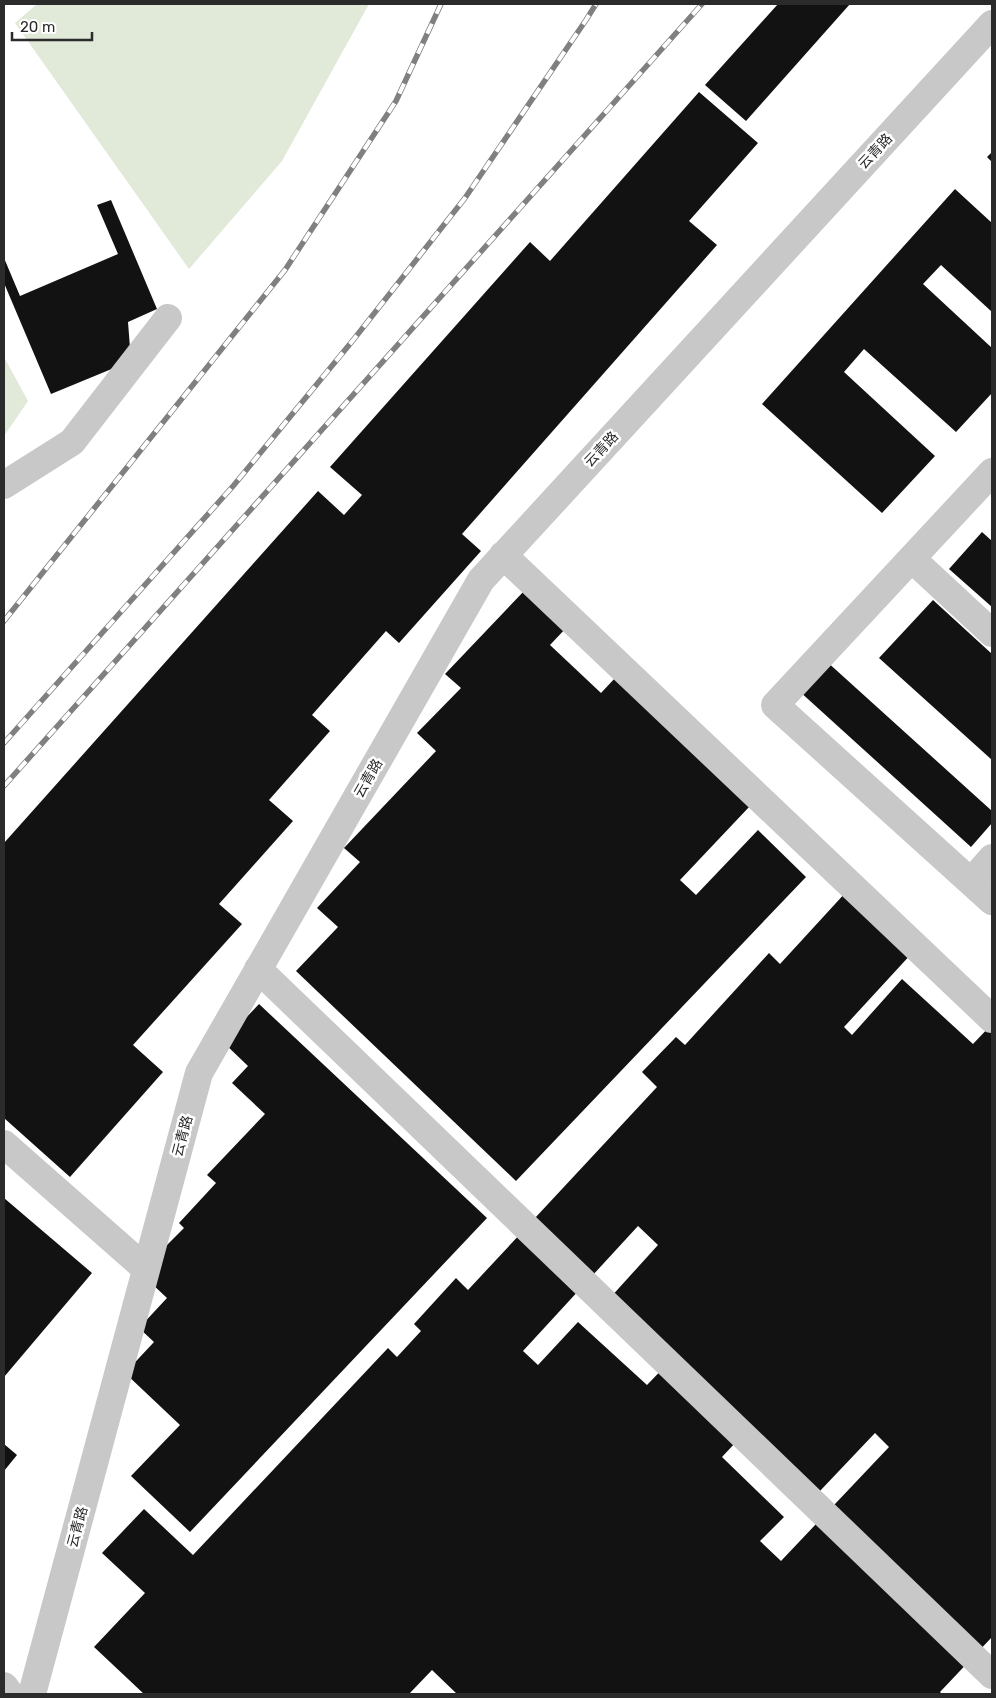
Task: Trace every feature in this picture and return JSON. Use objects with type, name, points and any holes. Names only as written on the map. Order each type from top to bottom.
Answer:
[{"type":"street","name":"云青路","points":[[32,1694],[199,1073],[481,580],[992,24]]},
{"type":"street","points":[[4,485],[72,442],[168,318]]},
{"type":"street","points":[[992,472],[775,705],[992,901]]},
{"type":"street","points":[[503,555],[992,1019]]},
{"type":"street","points":[[912,559],[992,633]]},
{"type":"street","points":[[971,882],[992,858]]},
{"type":"street","points":[[258,969],[992,1675]]},
{"type":"street","points":[[4,1144],[146,1269]]},
{"type":"street","points":[[4,1686],[10,1694]]},
{"type":"green space","points":[[37,4],[369,4],[282,161],[189,269],[15,23]]},
{"type":"green space","points":[[4,357],[28,401],[4,436]]},
{"type":"building","points":[[778,4],[850,4],[746,121],[705,85]]},
{"type":"building","points":[[699,92],[758,143],[689,221],[717,245],[462,534],[481,551],[399,643],[386,631],[312,715],[330,731],[269,800],[293,821],[219,904],[242,924],[133,1045],[163,1072],[70,1177],[4,1118],[4,843],[318,491],[344,515],[362,495],[330,467],[530,242],[550,261]]},
{"type":"building","points":[[992,152],[992,162],[987,157]]},
{"type":"building","points":[[955,189],[992,223],[992,312],[941,265],[923,284],[992,348],[992,393],[956,432],[864,349],[844,372],[935,456],[882,513],[762,404]]},
{"type":"building","points":[[111,200],[157,309],[128,322],[131,361],[51,394],[4,283],[4,258],[20,296],[118,254],[97,205]]},
{"type":"building","points":[[982,532],[992,541],[992,607],[949,569]]},
{"type":"building","points":[[525,590],[566,628],[550,645],[601,693],[616,677],[750,806],[680,880],[696,895],[758,830],[806,877],[516,1181],[296,971],[338,927],[317,908],[360,862],[344,848],[436,751],[417,733],[461,688],[445,674]]},
{"type":"building","points":[[933,600],[992,654],[992,760],[879,658]]},
{"type":"building","points":[[825,660],[992,811],[992,823],[971,847],[798,690]]},
{"type":"building","points":[[847,891],[913,952],[844,1027],[852,1035],[902,979],[973,1044],[992,1024],[992,1637],[940,1692],[942,1694],[457,1694],[432,1670],[409,1694],[144,1694],[94,1647],[145,1593],[102,1553],[144,1509],[193,1555],[388,1348],[397,1357],[421,1331],[414,1324],[456,1278],[468,1290],[657,1087],[642,1072],[676,1037],[685,1045],[769,953],[780,964]],"holes":[[[638,1226],[658,1245],[609,1299],[673,1358],[647,1385],[578,1322],[538,1365],[523,1351]],[[750,1427],[819,1492],[875,1433],[889,1447],[781,1561],[760,1541],[784,1517],[722,1457]]]},
{"type":"building","points":[[259,1004],[487,1218],[190,1532],[131,1476],[180,1425],[125,1373],[154,1342],[139,1328],[167,1298],[151,1283],[157,1255],[184,1228],[179,1223],[216,1183],[207,1175],[265,1114],[232,1083],[248,1066],[223,1042]]},
{"type":"building","points":[[4,1198],[92,1273],[4,1377]]},
{"type":"building","points":[[4,1444],[17,1455],[4,1471]]},
{"type":"railway","points":[[4,621],[285,270],[396,101],[441,4]]},
{"type":"railway","points":[[4,743],[234,485],[354,339],[465,198],[596,4]]},
{"type":"railway","points":[[4,786],[702,4]]}]
